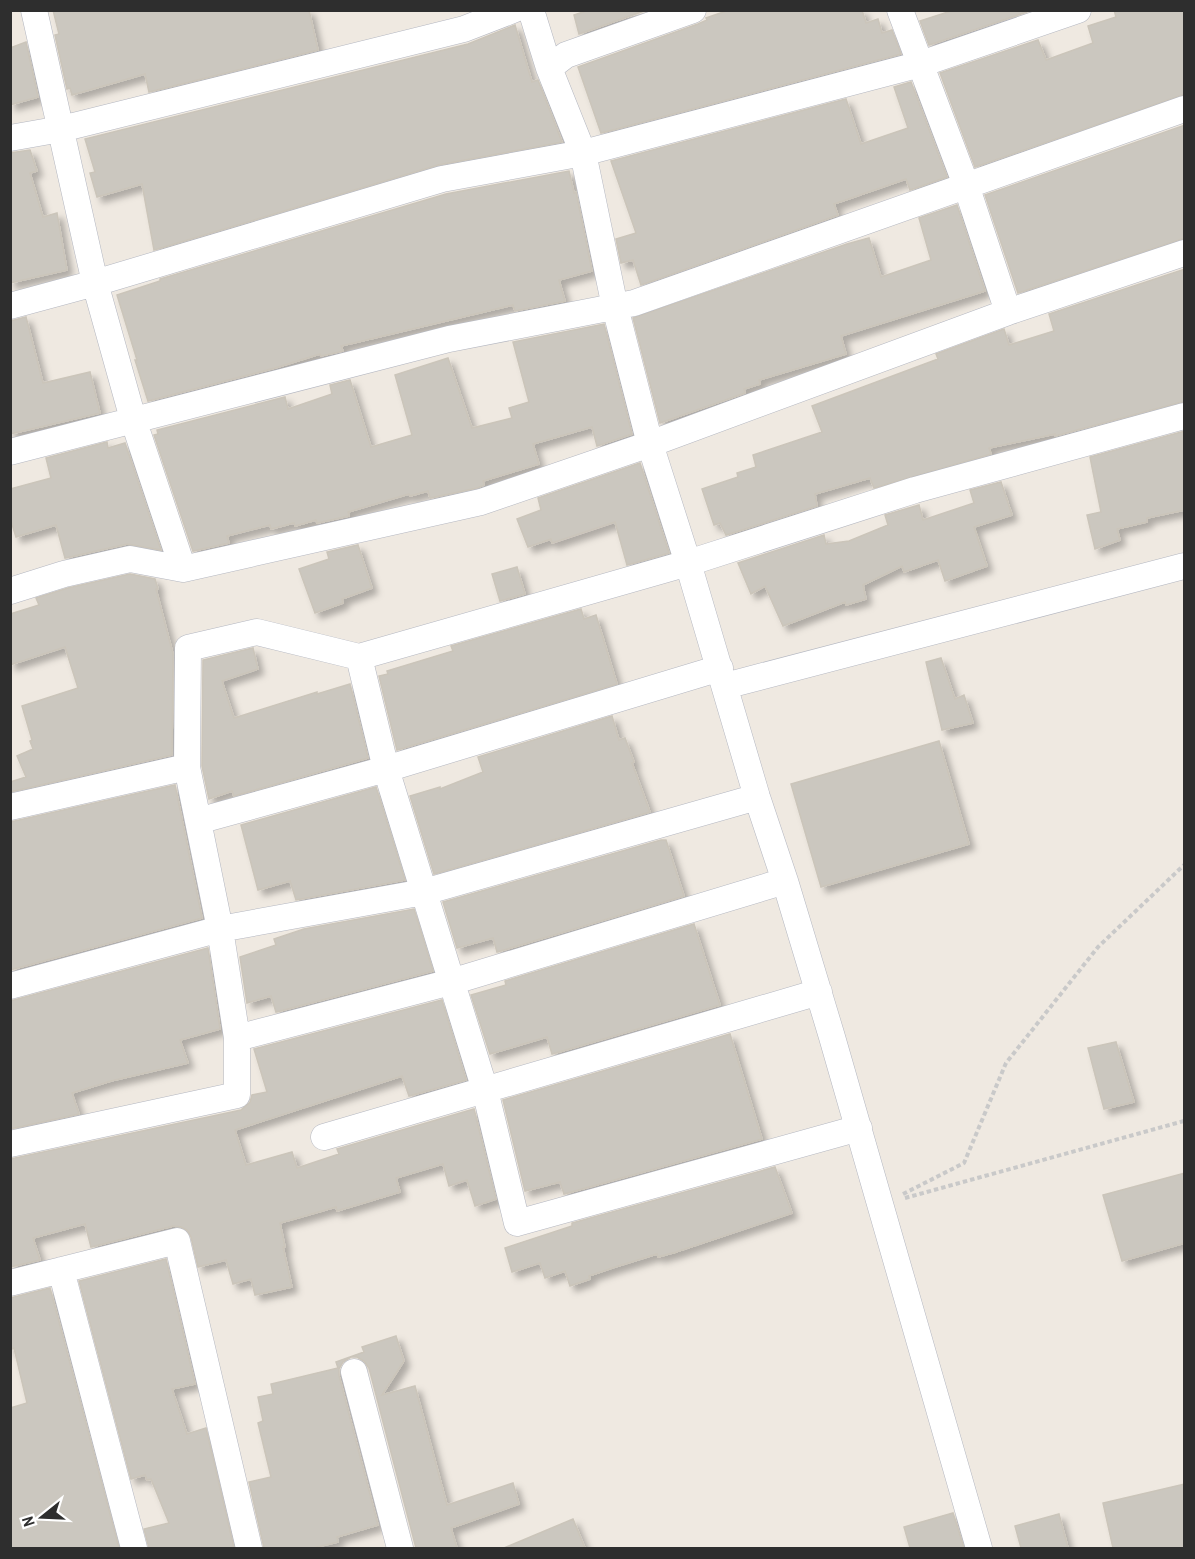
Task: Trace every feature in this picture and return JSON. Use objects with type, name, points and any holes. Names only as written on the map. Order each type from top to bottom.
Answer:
[{"type":"street","points":[[34,10],[95,284],[133,419],[183,569]]},
{"type":"street","points":[[10,138],[61,129],[464,29],[513,10]]},
{"type":"street","points":[[531,10],[549,68],[582,153],[615,307],[650,444],[819,992],[979,1548]]},
{"type":"street","points":[[549,68],[566,55],[693,10]]},
{"type":"street","points":[[900,10],[966,185],[1008,312]]},
{"type":"street","points":[[10,306],[95,284],[442,179],[582,153],[921,64],[1078,10]]},
{"type":"street","points":[[10,452],[448,339],[634,303],[1185,109]]},
{"type":"street","points":[[10,591],[64,574],[130,559],[183,569],[481,502],[650,444],[1008,312],[1185,253]]},
{"type":"street","points":[[10,1144],[237,1095],[237,1038],[220,929],[187,767],[188,648],[256,632],[359,657],[688,563],[915,490],[1185,416]]},
{"type":"street","points":[[198,821],[722,677],[1185,566]]},
{"type":"street","points":[[359,657],[386,769],[484,1090],[517,1223],[859,1128]]},
{"type":"street","points":[[10,807],[187,767]]},
{"type":"street","points":[[10,986],[220,929],[424,892],[757,797]]},
{"type":"street","points":[[237,1038],[452,982],[785,881]]},
{"type":"street","points":[[324,1137],[819,992]]},
{"type":"street","points":[[10,1283],[177,1241],[249,1548]]},
{"type":"street","points":[[61,1270],[134,1548]]},
{"type":"street","points":[[354,1372],[400,1548]]},
{"type":"path","points":[[881,1205],[964,1163],[1006,1063],[1098,947],[1185,865]]},
{"type":"path","points":[[881,1205],[1185,1121]]},
{"type":"building","points":[[53,10],[309,10],[318,50],[149,92],[145,74],[72,95],[70,88],[67,89],[55,35],[59,34]]},
{"type":"building","points":[[589,10],[644,11],[579,34],[574,15]]},
{"type":"building","points":[[729,10],[862,10],[866,23],[878,19],[882,33],[892,30],[901,54],[601,133],[578,67],[698,24],[707,20],[706,18]]},
{"type":"building","points":[[954,10],[1027,10],[1027,12],[929,45],[920,21]]},
{"type":"building","points":[[1114,10],[1185,10],[1185,94],[975,167],[940,73],[1038,40],[1046,60],[1093,43],[1088,26],[1116,17]]},
{"type":"building","points":[[515,25],[532,82],[538,80],[562,142],[438,165],[154,250],[142,184],[97,197],[90,173],[95,172],[85,139],[468,44]]},
{"type":"building","points":[[26,42],[38,97],[10,105],[10,48]]},
{"type":"building","points":[[911,82],[947,177],[910,190],[906,179],[834,204],[838,215],[641,285],[633,260],[621,263],[616,239],[636,233],[611,161],[846,99],[861,144],[908,128],[894,87]]},
{"type":"building","points":[[1185,125],[1185,238],[1018,293],[985,195]]},
{"type":"building","points":[[30,150],[37,171],[30,173],[43,217],[57,213],[67,270],[10,283],[10,153]]},
{"type":"building","points":[[569,171],[574,193],[576,192],[592,271],[559,280],[565,301],[515,311],[513,305],[341,346],[343,351],[321,356],[320,354],[148,401],[117,295],[160,281],[160,279],[446,194]]},
{"type":"building","points":[[957,205],[985,291],[841,336],[846,354],[759,380],[760,384],[744,389],[745,393],[660,423],[633,318],[869,238],[881,277],[931,260],[919,218]]},
{"type":"building","points":[[1185,269],[1185,401],[1055,436],[1055,434],[989,448],[991,454],[874,488],[870,478],[815,494],[817,506],[726,535],[720,523],[714,525],[702,489],[738,477],[737,473],[756,467],[753,455],[822,432],[812,406],[938,359],[936,354],[1004,329],[1009,345],[1054,331],[1049,314]]},
{"type":"building","points":[[26,317],[43,383],[90,372],[100,413],[10,434],[10,321]]},
{"type":"building","points":[[604,324],[632,434],[597,446],[592,427],[533,444],[539,464],[483,481],[484,485],[477,488],[430,498],[428,491],[410,496],[409,494],[348,512],[349,516],[317,523],[316,520],[295,526],[294,523],[271,529],[270,525],[227,536],[229,543],[193,551],[154,435],[158,434],[157,430],[285,397],[288,409],[332,394],[330,385],[350,380],[371,447],[412,435],[395,375],[448,358],[472,428],[512,418],[509,408],[529,402],[513,342]]},
{"type":"building","points":[[1185,431],[1185,510],[1147,518],[1147,522],[1117,529],[1120,540],[1095,549],[1087,515],[1101,512],[1090,457]]},
{"type":"building","points":[[107,442],[108,448],[125,443],[161,550],[127,544],[65,558],[56,525],[16,537],[10,518],[10,489],[51,478],[46,458]]},
{"type":"building","points":[[640,463],[669,553],[627,565],[615,522],[552,543],[551,539],[528,547],[517,519],[541,510],[538,498]]},
{"type":"building","points":[[1001,482],[1012,515],[974,527],[987,566],[945,581],[938,560],[904,572],[902,566],[863,585],[866,599],[846,605],[845,602],[783,626],[765,586],[751,594],[738,563],[824,535],[826,544],[849,541],[888,525],[885,515],[919,505],[923,520],[974,503],[970,490]]},
{"type":"building","points":[[358,545],[372,588],[342,599],[343,603],[315,613],[299,569],[329,559],[327,552]]},
{"type":"building","points":[[517,567],[525,594],[500,601],[492,574]]},
{"type":"building","points":[[130,574],[155,579],[158,589],[156,589],[173,654],[172,755],[10,792],[10,782],[26,777],[17,756],[33,749],[22,706],[78,688],[65,647],[10,665],[10,614],[39,605],[36,598]]},
{"type":"building","points":[[581,609],[584,619],[596,615],[617,684],[397,750],[379,676],[388,674],[387,671],[453,651],[451,646]]},
{"type":"building","points":[[253,648],[258,669],[222,681],[234,718],[350,684],[368,758],[234,796],[232,791],[209,799],[202,766],[203,660]]},
{"type":"building","points":[[941,658],[955,699],[964,695],[973,723],[942,730],[926,662]]},
{"type":"building","points":[[612,716],[619,740],[625,738],[650,812],[434,874],[410,796],[440,787],[440,789],[483,772],[478,757]]},
{"type":"building","points":[[939,741],[969,844],[821,887],[791,784]]},
{"type":"building","points":[[175,785],[202,918],[10,970],[10,822]]},
{"type":"building","points":[[376,787],[405,880],[296,900],[290,881],[258,890],[241,825]]},
{"type":"building","points":[[666,840],[684,896],[497,952],[493,938],[457,948],[443,902]]},
{"type":"building","points":[[414,909],[433,971],[276,1012],[271,996],[247,1003],[240,957],[276,945],[274,939],[304,929]]},
{"type":"building","points":[[694,924],[720,1005],[552,1054],[547,1037],[490,1054],[471,995],[506,985],[505,981]]},
{"type":"building","points":[[208,948],[220,1029],[180,1040],[188,1063],[111,1081],[72,1093],[79,1114],[10,1129],[10,1001]]},
{"type":"building","points":[[442,1000],[466,1080],[409,1096],[402,1076],[235,1130],[246,1165],[292,1152],[297,1168],[339,1154],[337,1149],[474,1109],[496,1199],[475,1206],[467,1180],[449,1186],[443,1164],[396,1178],[400,1192],[337,1211],[336,1207],[280,1223],[292,1287],[255,1295],[251,1279],[233,1284],[226,1260],[198,1267],[191,1237],[187,1230],[173,1226],[91,1247],[85,1224],[33,1238],[40,1260],[10,1267],[10,1159],[241,1110],[250,1102],[252,1095],[267,1092],[254,1049]]},
{"type":"building","points":[[730,1034],[762,1139],[564,1194],[560,1182],[525,1191],[503,1100]]},
{"type":"building","points":[[1116,1042],[1134,1102],[1104,1109],[1088,1048]]},
{"type":"building","points":[[775,1167],[792,1213],[676,1252],[658,1257],[657,1254],[612,1268],[570,1286],[565,1271],[545,1278],[540,1263],[512,1272],[505,1248],[572,1226],[572,1223]]},
{"type":"building","points":[[1185,1173],[1185,1243],[1122,1261],[1103,1195]]},
{"type":"building","points":[[166,1259],[195,1384],[172,1389],[187,1434],[206,1428],[234,1548],[149,1548],[144,1529],[169,1523],[151,1479],[147,1480],[145,1475],[131,1479],[79,1281]]},
{"type":"building","points":[[50,1288],[119,1548],[10,1548],[10,1408],[27,1403],[14,1348],[10,1350],[10,1298]]},
{"type":"building","points":[[396,1336],[404,1361],[382,1395],[415,1386],[447,1505],[513,1483],[519,1504],[451,1528],[457,1548],[416,1548],[369,1368],[364,1361],[351,1357],[343,1362],[339,1369],[339,1376],[378,1525],[337,1537],[338,1542],[313,1548],[264,1548],[249,1482],[271,1477],[258,1423],[263,1421],[258,1397],[273,1394],[271,1384],[338,1368],[336,1362],[364,1352],[362,1347]]},
{"type":"building","points":[[1185,1484],[1185,1548],[1113,1548],[1103,1503]]},
{"type":"building","points":[[953,1513],[964,1548],[910,1548],[904,1527]]},
{"type":"building","points":[[1059,1514],[1068,1548],[1021,1548],[1015,1526]]},
{"type":"building","points":[[573,1519],[585,1548],[504,1548]]}]
